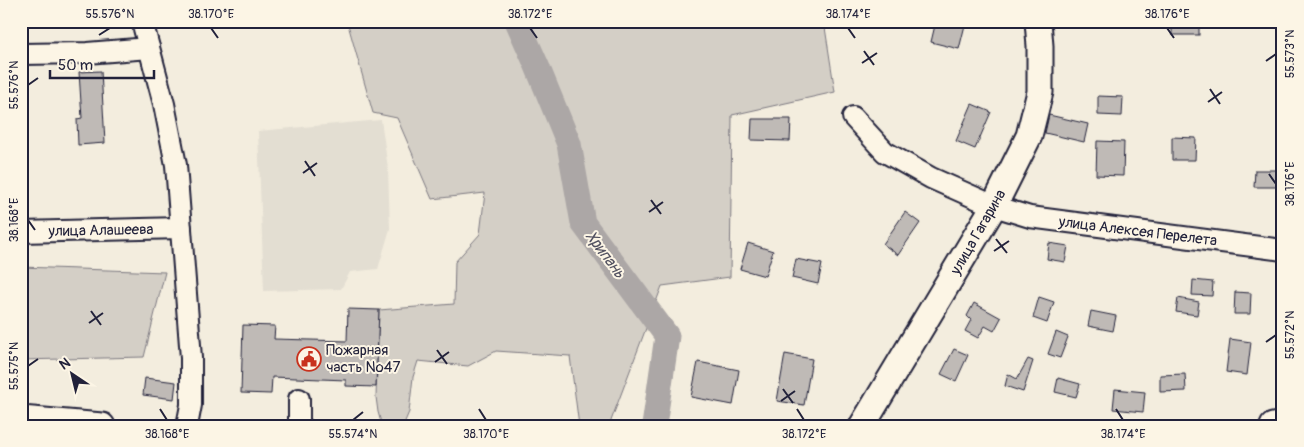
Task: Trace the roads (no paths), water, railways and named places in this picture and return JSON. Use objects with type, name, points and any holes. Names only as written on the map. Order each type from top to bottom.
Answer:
[{"type":"main road","name":"улица Гагарина","points":[[862,426],[875,414],[994,206],[1029,136],[1040,92],[1038,21]]},
{"type":"main road","points":[[21,419],[90,425]]},
{"type":"main road","points":[[1273,426],[1283,424]]},
{"type":"street","points":[[142,21],[164,104],[176,165],[191,358],[192,405],[187,426]]},
{"type":"street","points":[[21,54],[87,53],[149,48]]},
{"type":"street","name":"улица Алексея Перелета","points":[[853,117],[885,152],[931,178],[994,206],[1030,218],[1283,250]]},
{"type":"street","name":"улица Алашеева","points":[[21,232],[181,228]]},
{"type":"street","points":[[299,399],[299,426]]},
{"type":"waterway","name":"Хрипань","points":[[517,21],[569,144],[583,223],[667,336],[654,426]]},
{"type":"place","name":"Пожарная часть №47","points":[[309,359]]}]
